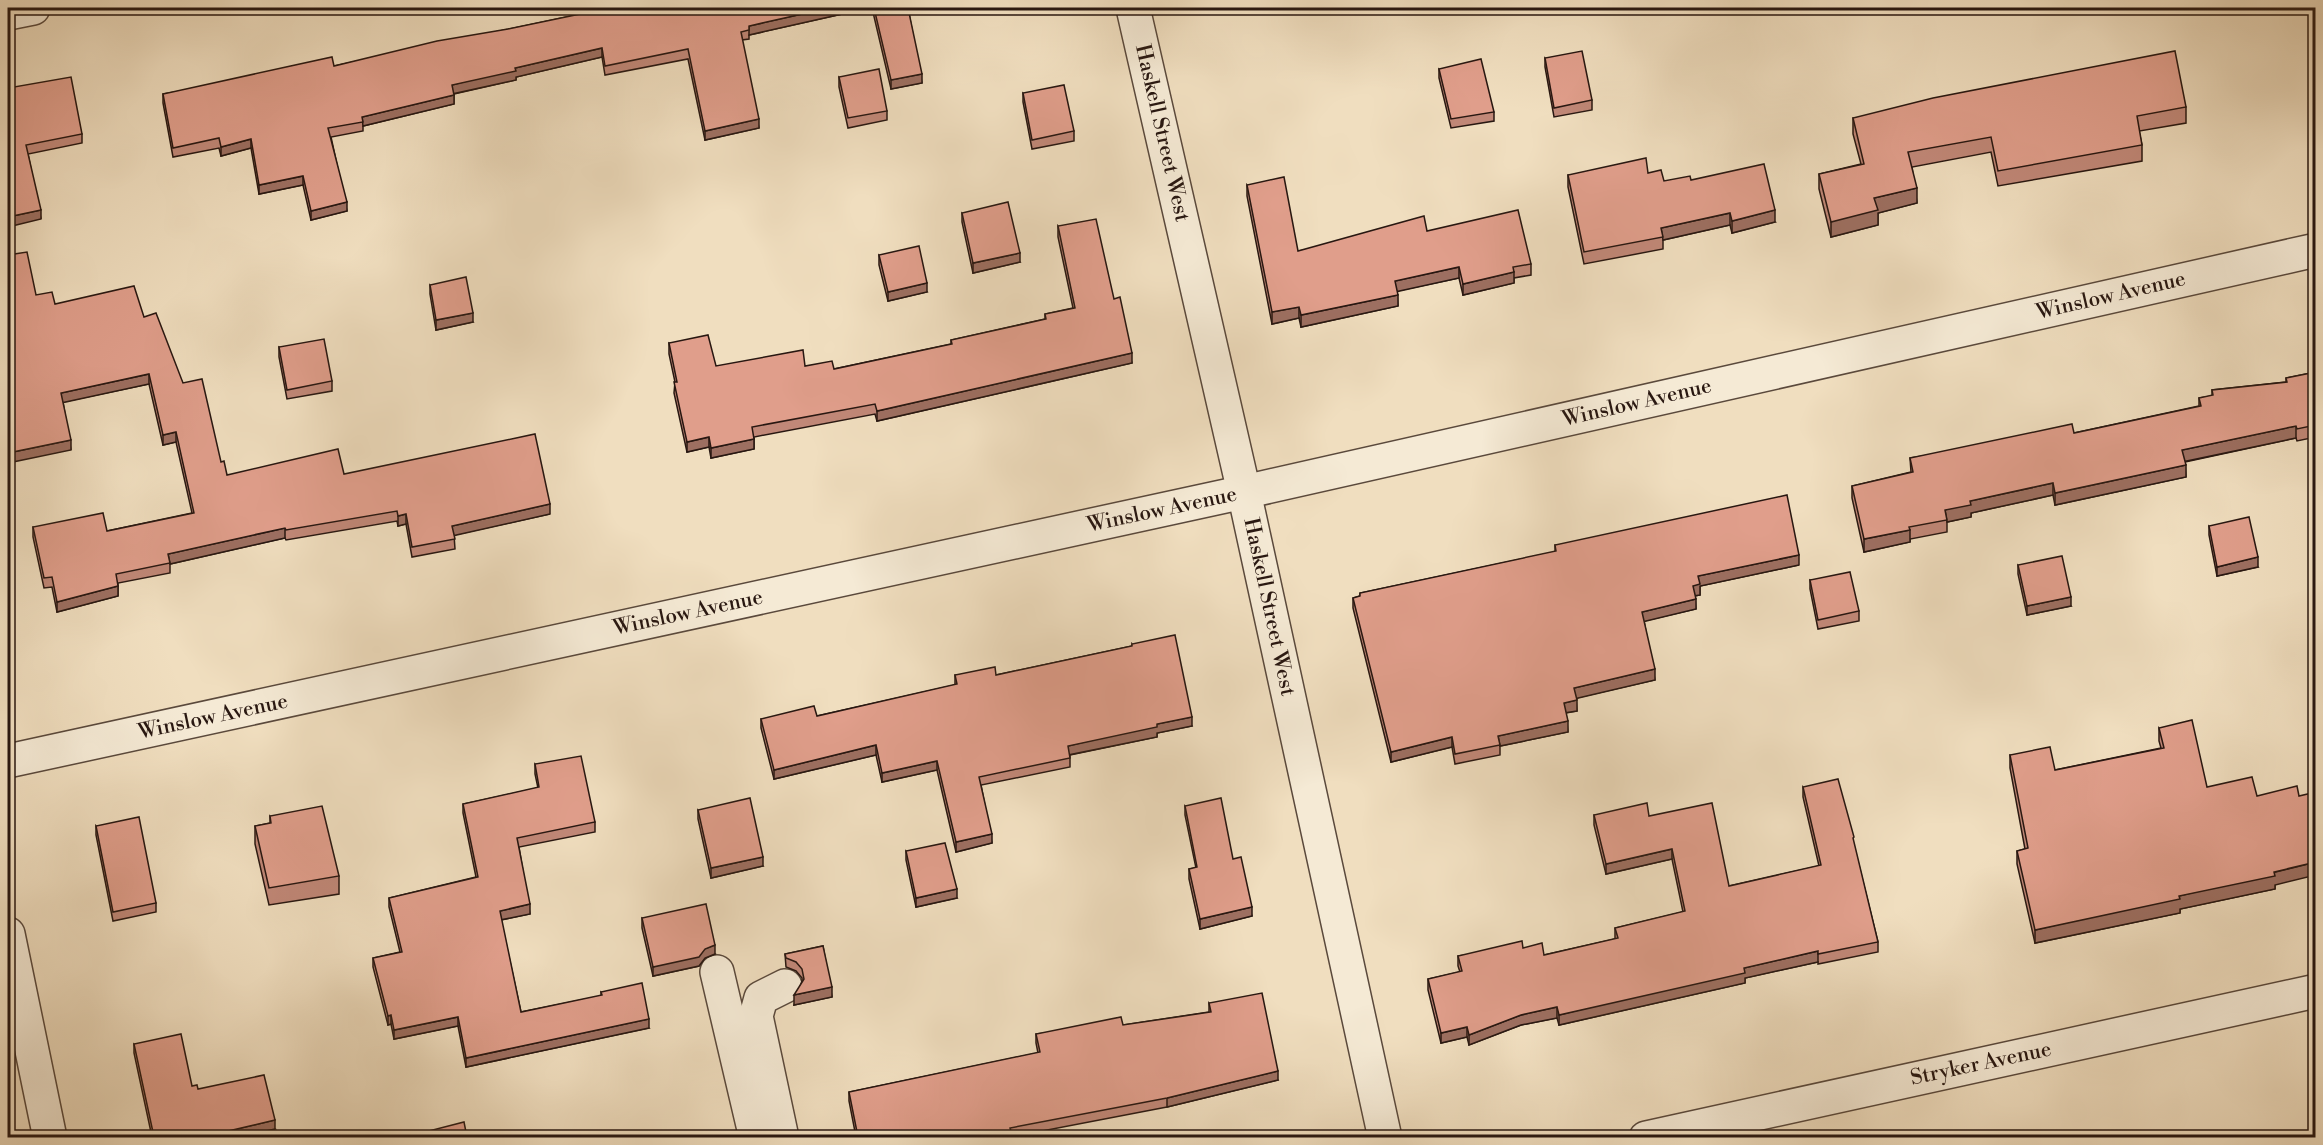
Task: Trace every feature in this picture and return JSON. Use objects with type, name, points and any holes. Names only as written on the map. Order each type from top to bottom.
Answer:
[{"type":"street","points":[[8,13],[33,8]]},
{"type":"street","name":"Haskell Street West","points":[[1133,8],[1244,492],[1385,1137]]},
{"type":"street","name":"Winslow Avenue","points":[[8,761],[1244,492],[2316,250]]},
{"type":"street","points":[[8,934],[50,1137]]},
{"type":"street","points":[[717,972],[756,1137]]},
{"type":"street","points":[[782,1137],[756,1016],[760,998],[784,986]]},
{"type":"street","name":"Stryker Avenue","points":[[1646,1137],[2316,991]]},
{"type":"building","points":[[609,8],[829,8],[749,26],[749,30],[741,32],[759,119],[705,131],[688,49],[605,66],[602,48],[452,85],[454,95],[362,117],[363,122],[328,128],[347,202],[311,211],[303,176],[259,185],[251,139],[221,147],[219,138],[173,148],[163,94],[332,57],[334,66],[437,41]]},
{"type":"building","points":[[874,8],[908,8],[922,74],[891,80]]},
{"type":"building","points":[[1582,51],[1592,100],[1554,108],[1545,58]]},
{"type":"building","points":[[2175,51],[2186,107],[2137,116],[2142,145],[1998,171],[1991,137],[1908,152],[1917,188],[1874,198],[1878,210],[1831,222],[1819,174],[1864,164],[1853,118],[1933,98]]},
{"type":"building","points":[[1481,59],[1494,112],[1451,119],[1439,69]]},
{"type":"building","points":[[879,69],[887,111],[848,118],[839,77]]},
{"type":"building","points":[[71,77],[82,134],[26,145],[41,210],[8,217],[8,105],[11,104],[8,88]]},
{"type":"building","points":[[1064,85],[1074,131],[1032,140],[1023,93]]},
{"type":"building","points":[[1646,158],[1648,173],[1661,170],[1664,181],[1690,176],[1691,180],[1764,164],[1775,210],[1732,221],[1730,213],[1661,228],[1663,237],[1584,252],[1568,175]]},
{"type":"building","points":[[1284,177],[1298,251],[1424,216],[1427,231],[1518,210],[1531,264],[1513,267],[1514,272],[1463,284],[1459,267],[1395,281],[1398,295],[1301,315],[1299,307],[1272,312],[1247,185]]},
{"type":"building","points":[[1008,202],[1020,253],[973,263],[962,213]]},
{"type":"building","points":[[1096,219],[1114,299],[1120,297],[1132,353],[877,411],[875,404],[752,427],[754,439],[711,448],[709,437],[687,442],[674,382],[677,382],[669,343],[708,335],[716,366],[803,350],[805,366],[832,361],[834,369],[952,344],[951,340],[1046,319],[1045,314],[1075,308],[1058,226]]},
{"type":"building","points":[[919,246],[927,283],[888,292],[879,255]]},
{"type":"building","points":[[27,252],[36,295],[52,292],[55,304],[134,286],[144,317],[156,313],[183,383],[202,379],[221,462],[224,461],[227,475],[338,449],[344,474],[535,434],[550,504],[452,526],[455,539],[412,547],[406,514],[398,516],[397,511],[286,530],[285,528],[168,554],[170,563],[116,574],[118,586],[57,602],[52,577],[44,578],[33,527],[103,513],[107,531],[194,513],[176,432],[163,435],[149,374],[61,393],[71,440],[8,453],[8,255]]},
{"type":"building","points":[[466,277],[473,313],[436,320],[430,285]]},
{"type":"building","points":[[324,339],[332,381],[287,390],[279,347]]},
{"type":"building","points":[[2316,372],[2316,425],[2297,429],[2296,426],[2182,450],[2186,465],[2055,493],[2053,483],[1970,501],[1971,505],[1945,510],[1947,520],[1864,539],[1852,486],[1913,472],[1910,458],[2072,424],[2074,433],[2201,406],[2199,398],[2213,395],[2212,390],[2287,382],[2286,378]]},
{"type":"building","points":[[1787,495],[1799,555],[1698,576],[1700,584],[1693,586],[1696,599],[1642,612],[1655,669],[1574,688],[1577,700],[1564,703],[1568,721],[1498,736],[1500,745],[1455,754],[1452,737],[1391,752],[1353,598],[1360,596],[1360,593],[1556,551],[1555,545]]},
{"type":"building","points":[[2249,517],[2258,557],[2217,567],[2209,526]]},
{"type":"building","points":[[2062,556],[2071,597],[2027,606],[2018,565]]},
{"type":"building","points":[[1850,572],[1859,611],[1818,620],[1810,580]]},
{"type":"building","points":[[1175,635],[1192,717],[1068,746],[1070,758],[979,777],[992,834],[956,842],[937,761],[882,773],[876,745],[774,770],[761,719],[814,706],[817,716],[957,684],[955,675],[995,667],[996,675]]},
{"type":"building","points":[[2192,720],[2207,787],[2252,777],[2257,796],[2297,786],[2299,796],[2316,792],[2316,862],[2274,872],[2275,876],[2179,896],[2180,899],[2035,930],[2017,851],[2028,848],[2010,755],[2050,747],[2055,770],[2164,748],[2159,728]]},
{"type":"building","points":[[581,756],[595,822],[517,838],[530,904],[500,911],[521,1012],[602,995],[601,992],[642,983],[649,1019],[466,1058],[458,1017],[394,1030],[391,1015],[388,1016],[373,958],[402,952],[389,898],[478,877],[463,804],[539,787],[535,764]]},
{"type":"building","points":[[1838,779],[1878,942],[1818,954],[1818,951],[1744,968],[1745,973],[1559,1015],[1557,1007],[1521,1015],[1469,1035],[1467,1027],[1441,1033],[1428,979],[1462,971],[1458,956],[1522,941],[1523,948],[1542,943],[1544,955],[1618,938],[1615,928],[1685,911],[1672,849],[1606,864],[1594,815],[1647,803],[1649,816],[1712,803],[1729,886],[1821,865],[1803,787]]},
{"type":"building","points":[[750,798],[763,857],[711,868],[698,810]]},
{"type":"building","points":[[1221,798],[1233,859],[1241,857],[1252,907],[1200,919],[1189,869],[1197,867],[1185,806]]},
{"type":"building","points":[[322,806],[339,876],[269,888],[255,826],[271,823],[270,816]]},
{"type":"building","points":[[139,817],[156,903],[113,912],[96,826]]},
{"type":"building","points":[[945,843],[957,889],[916,898],[906,851]]},
{"type":"building","points":[[706,904],[715,945],[705,949],[699,957],[653,967],[642,918]]},
{"type":"building","points":[[823,946],[832,987],[794,995],[804,979],[802,969],[796,962],[786,958],[785,954]]},
{"type":"building","points":[[1262,993],[1278,1071],[1167,1098],[1010,1128],[1011,1131],[1003,1132],[1004,1137],[858,1137],[849,1092],[1040,1052],[1036,1034],[1121,1017],[1123,1025],[1211,1012],[1209,1003]]},
{"type":"building","points":[[181,1034],[192,1086],[197,1085],[198,1089],[264,1075],[275,1120],[208,1137],[154,1137],[134,1044]]},
{"type":"building","points":[[464,1122],[467,1137],[417,1137],[417,1134]]},
{"type":"building","points":[[675,1134],[676,1137],[658,1137]]}]
